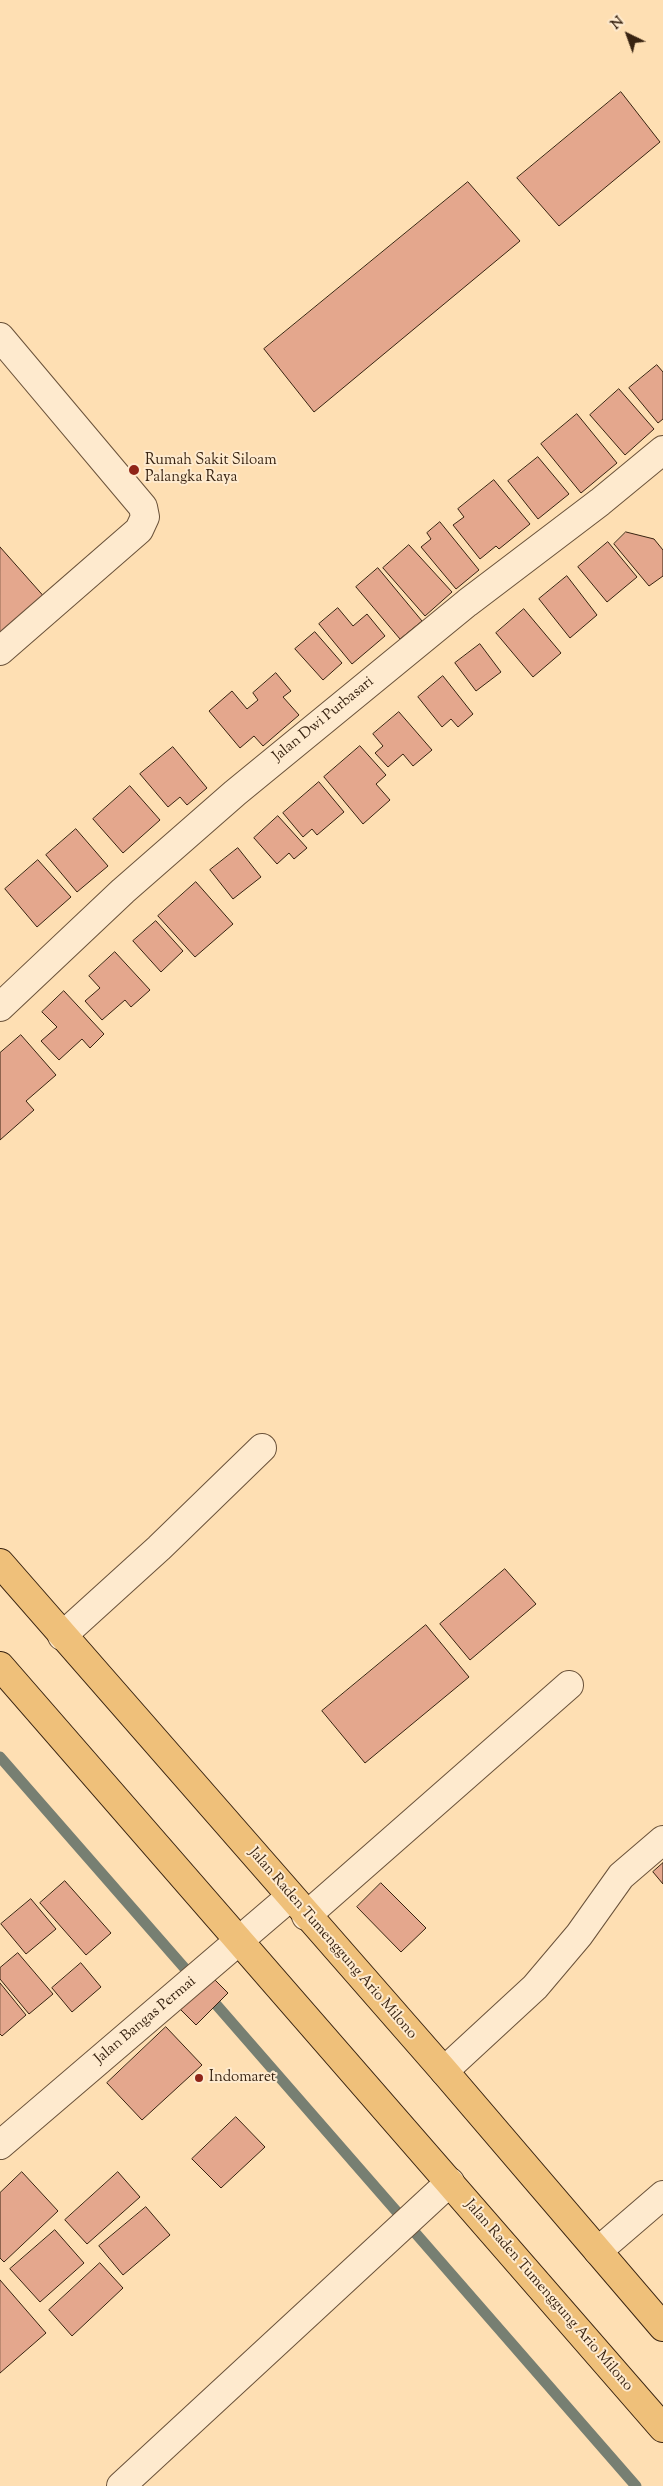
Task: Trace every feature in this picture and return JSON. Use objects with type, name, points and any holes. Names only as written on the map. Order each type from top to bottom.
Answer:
[{"type":"highway","name":"Jalan Raden Tumenggung Ario Milono","points":[[0,1563],[444,2071],[663,2327]]},
{"type":"highway","name":"Jalan Raden Tumenggung Ario Milono","points":[[0,1666],[663,2428]]},
{"type":"street","points":[[0,337],[143,507],[144,517],[139,530],[0,651]]},
{"type":"street","name":"Jalan Dwi Purbasari","points":[[0,1007],[123,891],[235,793],[467,603],[600,502],[663,450]]},
{"type":"street","points":[[62,1636],[159,1548],[262,1448]]},
{"type":"street","name":"Jalan Bangas Permai","points":[[0,2145],[240,1941],[298,1906],[569,1686]]},
{"type":"street","points":[[444,2071],[535,1987],[579,1935],[621,1876],[663,1840]]},
{"type":"street","points":[[121,2486],[450,2182]]},
{"type":"street","points":[[598,2251],[663,2195]]},
{"type":"building","points":[[621,92],[660,142],[559,226],[517,178]]},
{"type":"building","points":[[468,182],[520,241],[314,412],[264,349]]},
{"type":"building","points":[[657,365],[663,372],[663,419],[658,423],[629,388]]},
{"type":"building","points":[[619,389],[654,429],[625,455],[590,415]]},
{"type":"building","points":[[577,414],[617,463],[581,493],[541,444]]},
{"type":"building","points":[[538,457],[569,494],[538,519],[508,481]]},
{"type":"building","points":[[494,480],[530,524],[499,549],[496,546],[480,559],[453,525],[464,517],[458,509]]},
{"type":"building","points":[[440,522],[479,570],[456,589],[421,547],[431,539],[427,533]]},
{"type":"building","points":[[626,532],[654,539],[663,550],[663,576],[649,586],[614,544]]},
{"type":"building","points":[[608,542],[637,577],[607,602],[578,567]]},
{"type":"building","points":[[409,545],[452,592],[425,616],[383,568]]},
{"type":"building","points":[[0,547],[47,600],[0,641]]},
{"type":"building","points":[[378,568],[422,621],[400,639],[356,587]]},
{"type":"building","points":[[567,576],[597,615],[570,638],[539,599]]},
{"type":"building","points":[[338,608],[353,626],[367,614],[385,636],[352,664],[319,624]]},
{"type":"building","points":[[524,609],[561,653],[533,677],[496,633]]},
{"type":"building","points":[[315,632],[342,663],[323,680],[295,649]]},
{"type":"building","points":[[480,644],[501,672],[476,691],[455,663]]},
{"type":"building","points":[[276,673],[291,691],[283,697],[299,715],[263,746],[254,736],[240,748],[209,711],[232,691],[247,709],[258,700],[253,693]]},
{"type":"building","points":[[443,676],[473,714],[458,727],[451,719],[442,727],[418,697]]},
{"type":"building","points":[[399,712],[432,750],[413,766],[403,754],[388,767],[375,753],[383,746],[373,734]]},
{"type":"building","points":[[360,746],[386,775],[376,784],[390,800],[363,824],[324,777]]},
{"type":"building","points":[[173,747],[207,788],[187,805],[180,797],[168,807],[140,774]]},
{"type":"building","points":[[319,782],[344,812],[317,835],[312,829],[303,837],[283,813]]},
{"type":"building","points":[[130,786],[160,820],[123,853],[93,819]]},
{"type":"building","points":[[278,816],[307,848],[294,859],[289,853],[277,864],[254,838]]},
{"type":"building","points":[[76,829],[108,866],[77,892],[46,855]]},
{"type":"building","points":[[238,848],[261,877],[233,899],[210,870]]},
{"type":"building","points":[[38,860],[71,897],[37,927],[5,889]]},
{"type":"building","points":[[196,882],[233,924],[195,957],[158,916]]},
{"type":"building","points":[[156,921],[183,951],[161,972],[133,941]]},
{"type":"building","points":[[115,952],[150,990],[131,1007],[125,1000],[102,1020],[85,1001],[100,988],[89,976]]},
{"type":"building","points":[[64,991],[104,1034],[90,1048],[82,1039],[59,1060],[41,1041],[57,1027],[42,1012]]},
{"type":"building","points":[[21,1035],[56,1075],[26,1101],[34,1110],[0,1140],[0,1053]]},
{"type":"building","points":[[505,1569],[536,1604],[470,1660],[440,1624]]},
{"type":"building","points":[[426,1625],[469,1677],[365,1763],[322,1711]]},
{"type":"building","points":[[663,1863],[663,1884],[653,1872]]},
{"type":"building","points":[[65,1881],[111,1933],[86,1955],[40,1903]]},
{"type":"building","points":[[381,1883],[426,1928],[401,1952],[357,1907]]},
{"type":"building","points":[[31,1899],[56,1929],[26,1954],[1,1924]]},
{"type":"building","points":[[18,1953],[53,1994],[29,2014],[0,1979],[0,1968]]},
{"type":"building","points":[[81,1963],[101,1987],[72,2012],[52,1988]]},
{"type":"building","points":[[209,1974],[228,1993],[196,2025],[177,2006]]},
{"type":"building","points":[[0,1983],[26,2015],[2,2036],[0,2034]]},
{"type":"building","points":[[166,2027],[202,2065],[142,2120],[107,2083]]},
{"type":"building","points":[[236,2117],[265,2147],[221,2188],[192,2159]]},
{"type":"building","points":[[22,2172],[58,2211],[4,2262],[0,2258],[0,2193]]},
{"type":"building","points":[[118,2172],[140,2197],[87,2244],[65,2220]]},
{"type":"building","points":[[146,2207],[170,2235],[123,2275],[99,2246]]},
{"type":"building","points":[[55,2230],[84,2263],[40,2302],[10,2269]]},
{"type":"building","points":[[100,2263],[123,2288],[72,2336],[49,2310]]},
{"type":"building","points":[[0,2280],[46,2333],[0,2373]]},
{"type":"waterway","points":[[0,1757],[195,1980]]},
{"type":"waterway","points":[[207,1994],[636,2486]]},
{"type":"place","name":"Rumah Sakit Siloam Palangka Raya","points":[[134,470]]},
{"type":"place","name":"Indomaret","points":[[199,2078]]}]
